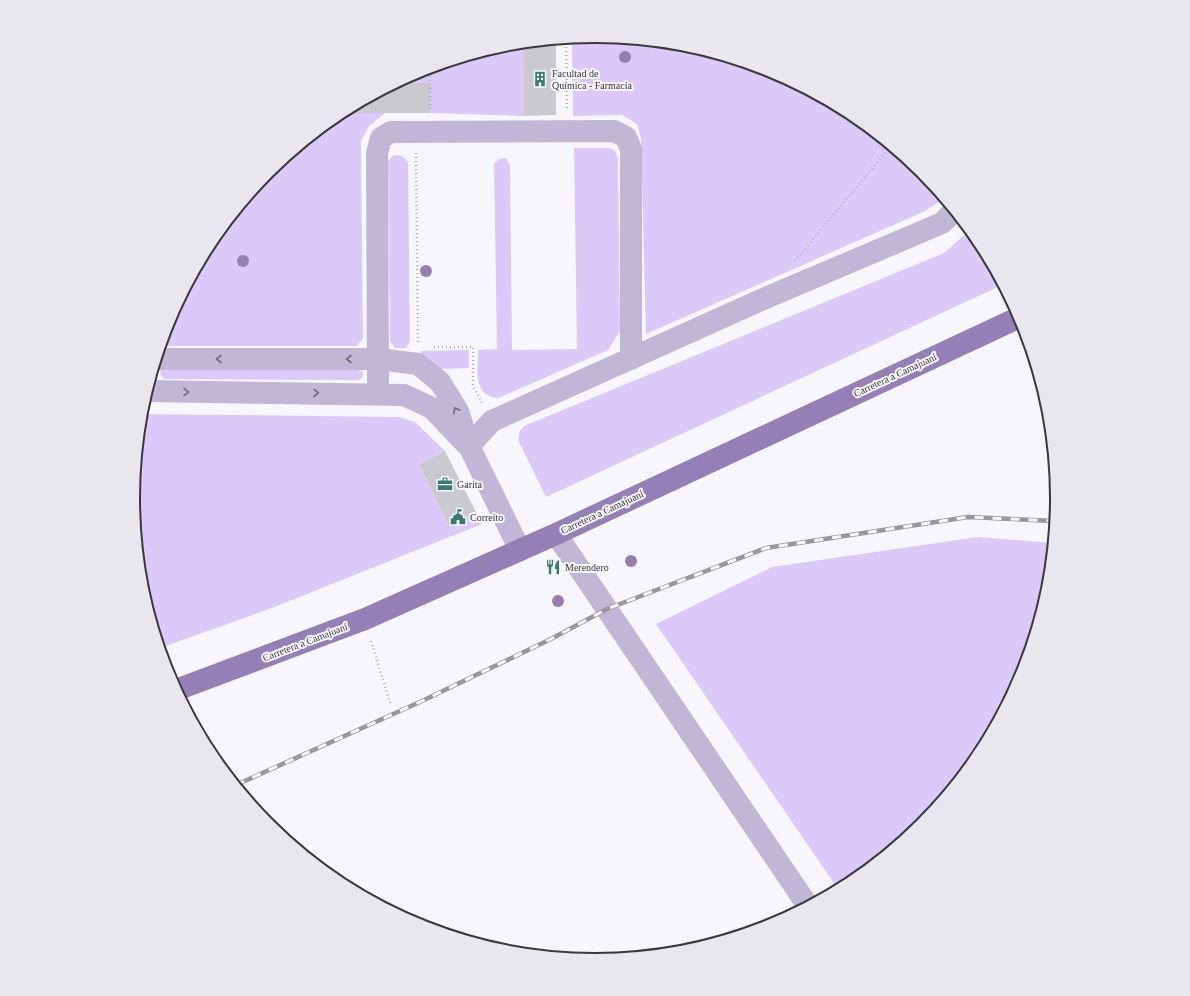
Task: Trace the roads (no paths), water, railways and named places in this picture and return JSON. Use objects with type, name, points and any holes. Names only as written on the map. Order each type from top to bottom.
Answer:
[{"type":"main road","name":"Carretera a Camajuaní","points":[[182,688],[365,619],[556,534],[1013,320]]},
{"type":"street","points":[[378,394],[377,153],[381,138],[391,132],[614,131],[626,137],[631,149],[631,359]]},
{"type":"street","points":[[469,446],[492,421],[761,300],[942,223],[951,214]]},
{"type":"street","points":[[162,359],[378,359],[418,356],[440,382],[458,411],[469,446],[520,550]]},
{"type":"street","points":[[153,391],[404,395],[432,408],[469,446]]},
{"type":"street","points":[[556,534],[805,901]]},
{"type":"railway","points":[[241,783],[422,701],[551,639],[607,609],[766,548],[968,517],[1049,521]]},
{"type":"place","name":"Facultad de Química - Farmacia","points":[[540,79]]},
{"type":"place","name":"Garita","points":[[445,484]]},
{"type":"place","name":"Correito","points":[[458,517]]},
{"type":"place","name":"Merendero","points":[[553,567]]}]
